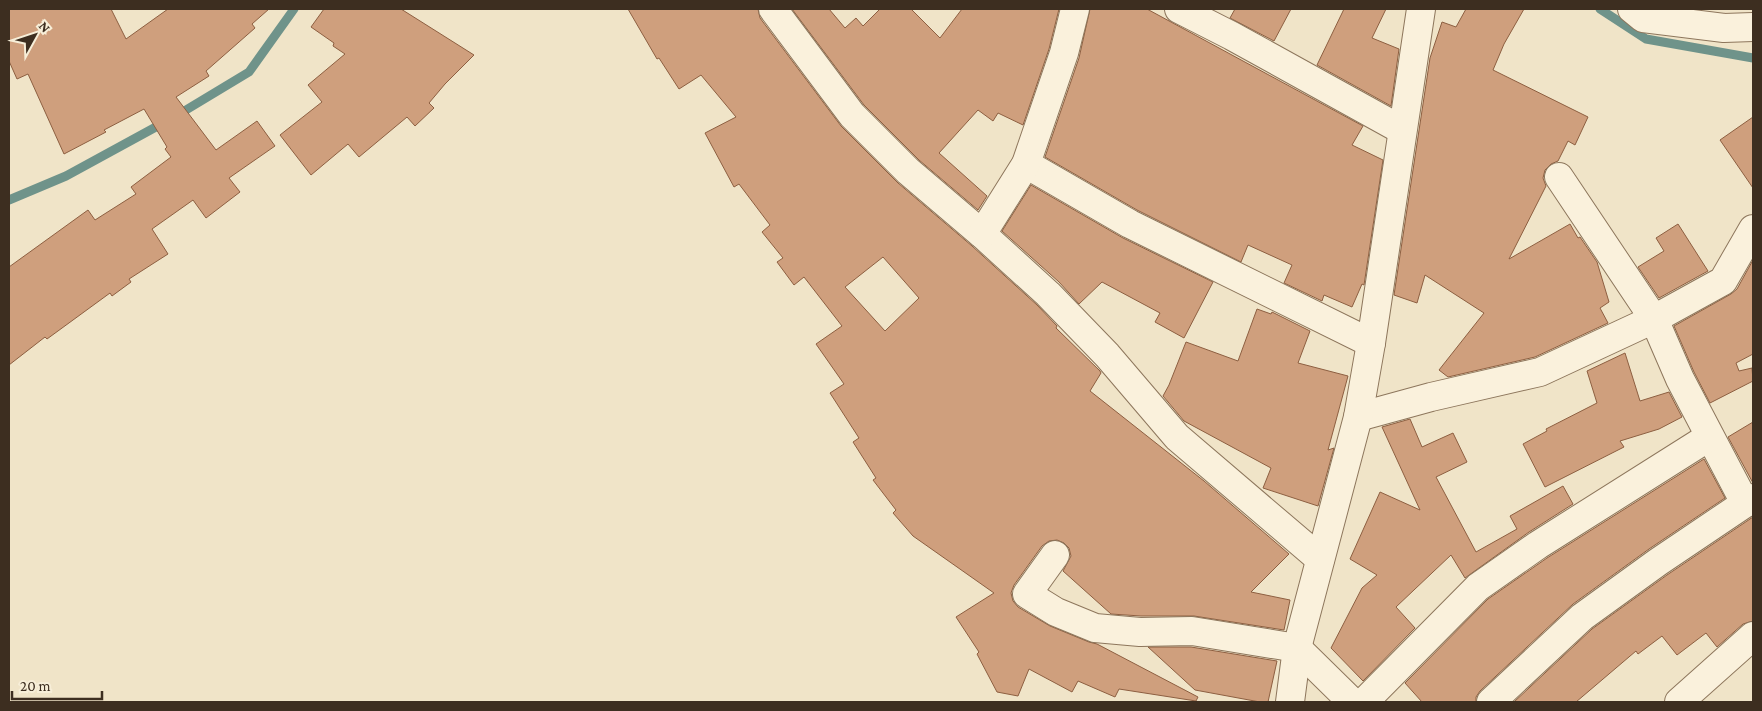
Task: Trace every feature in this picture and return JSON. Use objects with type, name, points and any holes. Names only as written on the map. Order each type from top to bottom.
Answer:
[{"type":"street","points":[[773,9],[852,114],[908,171],[982,234],[1048,294],[1107,355],[1177,437],[1320,559]]},
{"type":"street","points":[[982,234],[1026,164],[1064,53],[1075,9]]},
{"type":"street","points":[[1179,9],[1232,36],[1402,130]]},
{"type":"street","points":[[1290,702],[1297,648],[1358,417],[1371,343],[1421,9]]},
{"type":"street","points":[[1632,9],[1644,18],[1724,28],[1753,27]]},
{"type":"street","points":[[1026,164],[1130,224],[1371,343]]},
{"type":"street","points":[[1491,702],[1582,618],[1658,562],[1749,500],[1709,437],[1680,379],[1654,319],[1559,177]]},
{"type":"street","points":[[1358,417],[1431,397],[1540,372],[1654,319],[1723,281],[1753,229]]},
{"type":"street","points":[[1364,702],[1478,587],[1538,545],[1709,437]]},
{"type":"street","points":[[1055,554],[1028,594],[1056,612],[1095,628],[1140,632],[1192,631],[1297,648],[1352,702]]},
{"type":"street","points":[[1679,702],[1753,636]]},
{"type":"building","points":[[9,9],[111,9],[126,39],[168,9],[269,9],[252,24],[255,28],[206,71],[209,76],[176,97],[216,150],[257,121],[275,146],[229,178],[240,192],[206,218],[193,200],[152,229],[168,254],[129,279],[131,282],[112,296],[110,293],[47,339],[45,337],[9,365],[9,267],[88,210],[95,220],[136,194],[131,187],[171,157],[144,109],[64,154],[28,74],[17,79],[9,61]]},
{"type":"building","points":[[324,9],[401,9],[474,55],[429,103],[434,108],[415,126],[407,117],[359,157],[348,144],[311,175],[280,135],[322,102],[308,85],[345,54],[333,46],[334,43],[311,27]]},
{"type":"building","points":[[628,9],[758,9],[760,18],[841,126],[898,183],[1037,305],[1057,326],[1056,328],[1100,371],[1101,373],[1090,391],[1204,481],[1289,554],[1251,592],[1290,600],[1284,630],[1194,616],[1111,614],[1063,571],[1071,556],[1069,548],[1057,540],[1049,541],[1042,546],[1014,585],[1011,593],[1013,601],[1018,607],[1050,626],[1097,644],[1198,697],[1196,701],[1119,689],[1115,697],[1078,681],[1072,692],[1029,669],[1018,696],[997,692],[977,654],[979,652],[956,617],[994,593],[913,536],[893,513],[896,510],[873,480],[876,478],[853,442],[859,438],[830,393],[844,384],[816,344],[842,326],[804,277],[794,285],[777,262],[783,258],[762,232],[770,225],[739,184],[734,187],[705,133],[736,117],[701,75],[679,89],[659,58],[657,59]],"holes":[[[883,257],[919,298],[885,331],[845,287]]]},
{"type":"building","points":[[792,9],[829,9],[845,28],[856,18],[863,26],[880,9],[911,9],[940,38],[962,9],[1059,9],[1049,49],[1023,125],[998,113],[993,121],[978,110],[939,153],[987,196],[978,210],[919,160],[864,105]]},
{"type":"building","points":[[1090,9],[1147,9],[1363,126],[1352,145],[1383,160],[1364,285],[1362,284],[1352,307],[1324,295],[1322,301],[1284,283],[1292,265],[1248,245],[1241,262],[1137,210],[1045,157],[1079,58]]},
{"type":"building","points":[[1235,9],[1291,9],[1274,41],[1230,18]]},
{"type":"building","points":[[1344,9],[1386,9],[1372,38],[1399,49],[1391,106],[1317,65]]},
{"type":"building","points":[[1466,9],[1524,9],[1504,44],[1493,70],[1588,117],[1575,145],[1568,141],[1558,161],[1551,164],[1545,170],[1543,178],[1546,186],[1509,259],[1570,224],[1578,238],[1580,237],[1597,262],[1609,302],[1600,308],[1608,323],[1535,357],[1448,377],[1439,370],[1484,313],[1425,275],[1417,303],[1394,295],[1430,58],[1442,22],[1456,27]]},
{"type":"building","points":[[1753,117],[1753,188],[1720,140]]},
{"type":"building","points":[[1031,185],[1123,238],[1213,282],[1184,338],[1155,322],[1160,313],[1102,282],[1079,304],[1059,282],[1002,231]]},
{"type":"building","points":[[1678,224],[1708,271],[1659,298],[1638,267],[1664,251],[1656,238]]},
{"type":"building","points":[[1753,260],[1753,354],[1736,363],[1739,371],[1752,368],[1753,381],[1710,403],[1674,326],[1737,289]]},
{"type":"building","points":[[1257,309],[1271,314],[1272,312],[1310,331],[1298,363],[1348,376],[1328,450],[1334,448],[1318,506],[1263,488],[1271,468],[1184,421],[1163,396],[1186,342],[1238,361]]},
{"type":"building","points":[[1625,353],[1640,401],[1669,392],[1682,417],[1659,429],[1620,441],[1624,447],[1545,487],[1523,444],[1547,431],[1546,429],[1597,403],[1587,371]]},
{"type":"building","points":[[1410,419],[1422,447],[1453,433],[1467,462],[1436,477],[1476,552],[1517,529],[1510,516],[1563,486],[1573,504],[1529,532],[1465,578],[1451,555],[1396,607],[1415,628],[1363,681],[1331,648],[1362,588],[1377,575],[1350,559],[1380,492],[1420,510],[1382,427]]},
{"type":"building","points":[[1753,422],[1753,483],[1728,437]]},
{"type":"building","points":[[1704,459],[1725,498],[1649,549],[1573,604],[1480,691],[1476,697],[1476,702],[1422,702],[1405,683],[1488,599],[1547,558]]},
{"type":"building","points":[[1753,517],[1753,621],[1743,624],[1717,647],[1706,633],[1677,655],[1662,636],[1638,654],[1636,651],[1576,702],[1514,702],[1592,629]]},
{"type":"building","points":[[1148,647],[1191,647],[1277,661],[1268,702],[1195,690]]},
{"type":"waterway","points":[[176,116],[249,72],[294,9]]},
{"type":"waterway","points":[[1600,9],[1646,39],[1753,58]]},
{"type":"waterway","points":[[9,200],[66,176],[165,122]]}]
